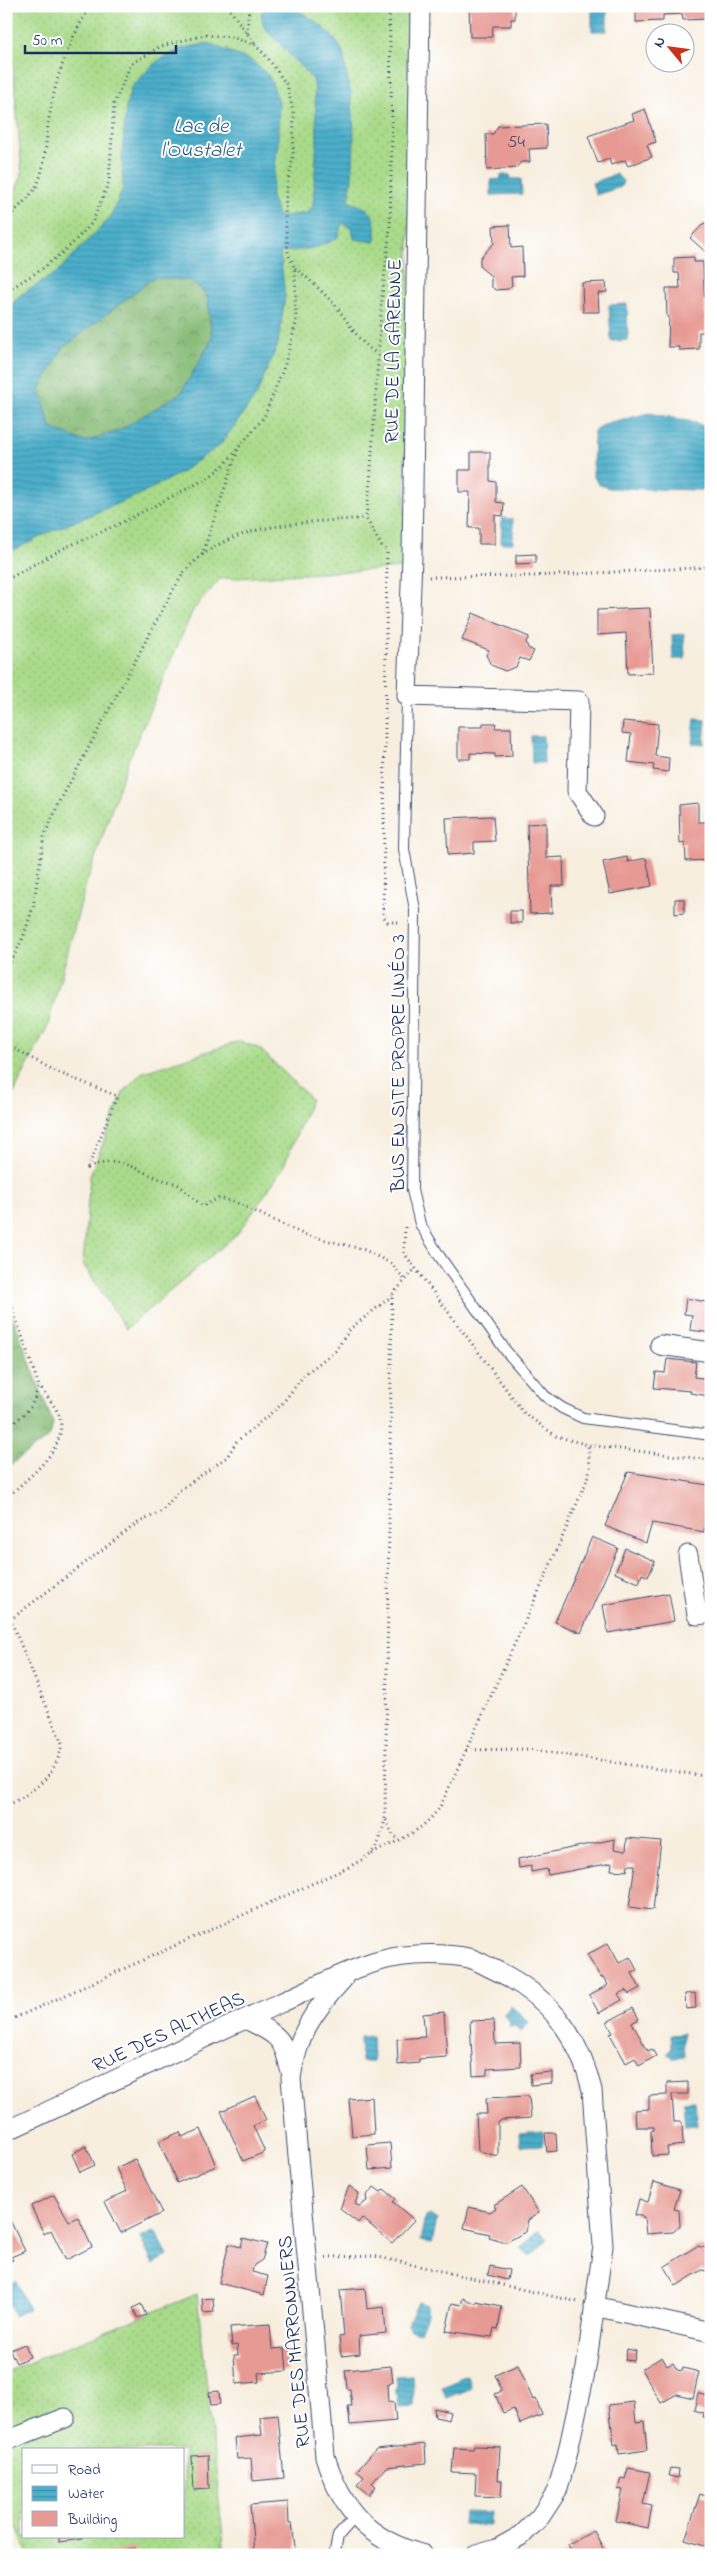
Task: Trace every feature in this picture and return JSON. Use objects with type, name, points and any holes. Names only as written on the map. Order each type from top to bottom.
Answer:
[{"type":"street","name":"RUE DE LA GARENNE","points":[[407,696],[411,577],[420,6]]},
{"type":"street","points":[[407,696],[579,701],[577,791],[594,816]]},
{"type":"street","points":[[660,1345],[711,1352]]},
{"type":"street","points":[[688,1555],[697,1615],[711,1613]]},
{"type":"street","points":[[348,1972],[376,1963],[415,1955],[470,1958],[514,1978],[546,2003],[567,2029],[586,2066],[592,2090],[603,2246],[586,2368],[566,2460],[556,2491],[540,2517],[522,2535],[497,2549],[476,2555]]},
{"type":"street","name":"RUE DES ALTHEAS","points":[[6,2131],[348,1972]]},
{"type":"street","name":"RUE DES MARRONNIERS","points":[[291,2078],[294,2058],[304,2030],[322,2002],[348,1972]]},
{"type":"street","name":"RUE DES MARRONNIERS","points":[[246,2019],[276,2036],[285,2047],[291,2078],[325,2456],[333,2483],[355,2517],[370,2531],[389,2542],[424,2555]]},
{"type":"street","points":[[594,2306],[711,2332]]},
{"type":"street","points":[[6,2441],[65,2418]]},
{"type":"lane","name":"BUS EN SITE PROPRE LINÉO 3","points":[[407,696],[404,849],[415,910],[412,1190],[420,1224],[440,1257],[506,1351],[544,1396],[562,1408],[583,1418],[711,1435]]},
{"type":"lane","points":[[334,2555],[338,2536],[355,2517]]},
{"type":"path","points":[[6,220],[36,187],[43,168],[49,114],[59,73],[83,18],[91,6]]},
{"type":"path","points":[[227,6],[255,45],[276,67],[287,85],[294,114],[293,157],[286,191],[285,216],[288,254],[295,268],[335,305],[355,332],[372,351],[378,354]]},
{"type":"path","points":[[247,34],[249,6]]},
{"type":"path","points":[[389,6],[392,122],[390,220],[366,518],[382,547],[387,550],[383,916],[388,922],[404,922]]},
{"type":"path","points":[[6,295],[13,287],[42,269],[63,252],[92,223],[110,182],[114,104],[131,64],[160,46],[205,35],[231,37],[255,45]]},
{"type":"path","points":[[6,125],[6,156]]},
{"type":"path","points":[[6,580],[64,548],[121,523],[208,478],[225,464],[264,417],[284,367],[296,323],[295,268]]},
{"type":"path","points":[[202,555],[239,447]]},
{"type":"path","points":[[6,971],[23,938],[33,907],[44,837],[58,805],[173,590],[188,568],[202,555],[223,543],[247,533],[280,526],[366,518]]},
{"type":"path","points":[[411,577],[536,576],[711,568]]},
{"type":"path","points":[[6,1044],[55,1071],[117,1096],[88,1168],[105,1161],[130,1165],[150,1175],[179,1184],[186,1194],[203,1206],[219,1198],[235,1202],[303,1234],[365,1250],[392,1264],[405,1280]]},
{"type":"path","points":[[405,1223],[404,1253],[524,1413],[556,1436],[588,1445],[711,1460]]},
{"type":"path","points":[[10,1620],[136,1524],[162,1511],[180,1490],[227,1457],[236,1442],[282,1404],[304,1375],[335,1351],[350,1328],[392,1295],[416,1268]]},
{"type":"path","points":[[6,1289],[39,1386],[60,1418],[60,1430],[55,1445],[41,1466],[6,1499]]},
{"type":"path","points":[[372,1854],[379,1841],[385,1819],[392,1295]]},
{"type":"path","points":[[6,1431],[31,1407],[39,1386]]},
{"type":"path","points":[[6,2022],[372,1854],[399,1839],[414,1834],[427,1824],[440,1807],[587,1480],[590,1466],[588,1445]]},
{"type":"path","points":[[6,1610],[62,1744],[60,1758],[41,1783],[23,1798],[6,1806]]},
{"type":"path","points":[[466,1750],[527,1749],[711,1777]]},
{"type":"path","points":[[385,1819],[393,1835],[399,1839]]},
{"type":"path","points":[[308,2258],[374,2256],[594,2306]]},
{"type":"green space","points":[[8,6],[413,6],[404,568],[220,579],[193,610],[128,761],[85,888],[48,1025],[6,1109],[6,214],[22,175]]},
{"type":"green space","points":[[154,277],[191,281],[207,295],[212,339],[181,393],[118,431],[85,442],[51,428],[40,389],[62,349]]},
{"type":"green space","points":[[240,1041],[260,1049],[311,1099],[282,1170],[238,1233],[126,1329],[83,1264],[90,1176],[123,1093],[141,1073]]},
{"type":"green space","points":[[6,1299],[53,1423],[50,1436],[6,1468]]},
{"type":"green space","points":[[197,2294],[225,2555],[28,2555],[6,2500],[6,2372]]},
{"type":"water","name":"Lac de l'Oustalet","points":[[288,6],[304,14],[327,31],[343,53],[350,88],[354,137],[349,202],[364,208],[372,215],[375,226],[375,242],[354,239],[352,228],[342,223],[338,237],[323,245],[310,249],[280,252],[285,296],[278,344],[256,396],[221,444],[182,472],[143,493],[50,532],[6,554],[6,313],[19,296],[56,273],[110,218],[123,188],[122,157],[126,108],[131,87],[156,62],[180,49],[208,43],[252,61],[269,76],[279,101],[278,144],[271,197],[279,217],[306,213],[313,207],[317,137],[314,81],[264,27],[261,14],[264,7]],"holes":[[[154,277],[191,281],[207,295],[212,339],[181,393],[118,431],[85,442],[51,428],[40,389],[62,349]]]},
{"type":"water","points":[[592,7],[607,8],[607,31],[592,31]]},
{"type":"water","points":[[616,174],[623,181],[621,187],[596,195],[592,183]]},
{"type":"water","points":[[501,175],[510,175],[511,179],[521,179],[522,194],[491,195],[491,180],[501,179]]},
{"type":"water","points":[[627,304],[628,340],[611,341],[609,305]]},
{"type":"water","points":[[650,413],[703,426],[707,435],[704,487],[702,490],[609,488],[598,484],[593,475],[594,431],[607,423]]},
{"type":"water","points":[[502,518],[513,519],[513,543],[501,543]]},
{"type":"water","points":[[684,634],[685,659],[673,659],[672,635]]},
{"type":"water","points":[[695,719],[706,720],[704,744],[692,743]]},
{"type":"water","points":[[531,736],[543,736],[544,763],[532,763]]},
{"type":"water","points":[[511,2006],[529,2022],[521,2031],[516,2026],[510,2027],[509,2020],[503,2015]]},
{"type":"water","points":[[683,2033],[684,2057],[672,2058],[667,2052],[672,2047],[671,2034]]},
{"type":"water","points":[[372,2036],[373,2061],[361,2061],[360,2037]]},
{"type":"water","points":[[695,2101],[697,2125],[685,2126],[683,2102]]},
{"type":"water","points":[[543,2131],[543,2145],[520,2146],[519,2133]]},
{"type":"water","points":[[430,2215],[437,2220],[432,2243],[420,2241],[425,2217]]},
{"type":"water","points":[[539,2230],[548,2239],[530,2257],[520,2248]]},
{"type":"water","points":[[155,2231],[168,2256],[153,2264],[140,2238]]},
{"type":"water","points":[[16,2281],[29,2309],[14,2316],[6,2299],[6,2285]]},
{"type":"water","points":[[418,2302],[427,2305],[427,2314],[420,2332],[411,2329],[408,2324]]},
{"type":"water","points":[[412,2375],[414,2406],[399,2407],[398,2396],[394,2391],[397,2387],[396,2376]]},
{"type":"water","points":[[467,2376],[471,2388],[446,2398],[442,2387]]},
{"type":"water","points":[[464,2512],[491,2513],[490,2525],[463,2524]]},
{"type":"building","points":[[469,6],[515,6],[515,19],[511,19],[511,26],[493,26],[492,37],[470,37]]},
{"type":"building","points":[[636,6],[709,6],[709,19],[683,20],[682,14],[663,15],[663,21],[636,22]]},
{"type":"building","points":[[645,109],[656,142],[647,145],[652,157],[628,166],[625,160],[611,165],[609,159],[598,163],[588,136],[634,120],[632,114]]},
{"type":"building","points":[[546,124],[547,148],[529,149],[530,162],[521,162],[516,168],[487,170],[486,134],[493,134],[498,126]]},
{"type":"building","points":[[704,223],[711,229],[711,251],[708,254],[690,238]]},
{"type":"building","points":[[510,225],[511,248],[522,247],[523,276],[511,277],[512,285],[508,289],[495,290],[491,286],[491,276],[480,267],[480,258],[494,243],[493,226]]},
{"type":"building","points":[[694,257],[694,262],[703,262],[706,332],[699,332],[699,349],[679,350],[679,347],[668,347],[669,317],[667,317],[666,288],[680,288],[679,273],[674,273],[674,258]]},
{"type":"building","points":[[606,282],[607,292],[598,293],[599,312],[583,312],[582,283]]},
{"type":"building","points":[[471,452],[490,452],[490,481],[496,482],[496,502],[504,503],[503,516],[495,515],[495,544],[479,544],[479,528],[469,528],[470,492],[459,492],[459,470],[471,470]]},
{"type":"building","points":[[536,554],[536,563],[516,564],[516,555]]},
{"type":"building","points":[[650,608],[653,673],[628,674],[626,633],[597,635],[597,610]]},
{"type":"building","points":[[473,613],[529,637],[526,642],[528,648],[534,651],[529,661],[520,658],[516,667],[505,671],[491,665],[486,655],[489,650],[462,640]]},
{"type":"building","points":[[623,721],[658,724],[655,756],[669,758],[668,772],[653,770],[654,765],[628,762],[631,734],[622,733]]},
{"type":"building","points":[[483,723],[496,723],[495,728],[511,728],[512,756],[495,757],[495,754],[470,753],[470,759],[458,759],[458,727],[483,727]]},
{"type":"building","points":[[698,803],[698,822],[710,822],[711,860],[686,861],[685,843],[680,844],[679,805]]},
{"type":"building","points":[[493,816],[495,841],[474,842],[474,853],[448,855],[446,818]]},
{"type":"building","points":[[546,823],[546,858],[563,857],[564,886],[551,886],[552,913],[530,914],[527,824]]},
{"type":"building","points":[[627,857],[628,862],[646,858],[652,886],[610,894],[603,862]]},
{"type":"building","points":[[675,899],[684,899],[684,913],[675,914]]},
{"type":"building","points":[[510,911],[522,911],[522,923],[510,923]]},
{"type":"building","points":[[686,1298],[711,1303],[711,1333],[690,1330],[692,1315],[684,1314]]},
{"type":"building","points":[[667,1359],[696,1362],[694,1377],[711,1379],[711,1394],[709,1396],[690,1393],[691,1391],[654,1388],[656,1372],[665,1373]]},
{"type":"building","points":[[628,1472],[708,1485],[704,1532],[652,1523],[646,1543],[605,1526]]},
{"type":"building","points":[[592,1537],[618,1548],[581,1633],[555,1622]]},
{"type":"building","points":[[625,1548],[655,1561],[648,1577],[642,1574],[639,1583],[615,1573]]},
{"type":"building","points":[[669,1593],[674,1621],[608,1633],[603,1605]]},
{"type":"building","points":[[627,1838],[661,1841],[653,1910],[629,1907],[635,1865],[628,1865],[627,1871],[611,1870],[612,1863],[548,1875],[547,1869],[531,1872],[531,1866],[519,1868],[518,1859],[615,1839],[614,1849],[626,1851]]},
{"type":"building","points":[[608,1943],[619,1963],[630,1957],[637,1970],[632,1973],[640,1988],[629,1994],[626,1990],[618,1994],[622,2000],[599,2013],[589,1995],[608,1985],[603,1977],[601,1978],[587,1955]]},
{"type":"building","points":[[695,1993],[696,2008],[686,2009],[685,1994]]},
{"type":"building","points":[[633,2008],[639,2019],[632,2023],[648,2051],[652,2049],[656,2056],[639,2066],[635,2058],[626,2063],[610,2034],[613,2033],[607,2022]]},
{"type":"building","points":[[444,2012],[447,2057],[419,2059],[419,2063],[398,2065],[397,2039],[425,2037],[423,2014]]},
{"type":"building","points":[[494,2020],[495,2044],[520,2043],[521,2067],[487,2069],[487,2075],[473,2076],[470,2021]]},
{"type":"building","points":[[552,2072],[552,2083],[531,2085],[530,2074]]},
{"type":"building","points":[[688,2082],[688,2094],[672,2094],[674,2122],[682,2122],[683,2145],[667,2147],[668,2155],[652,2156],[651,2131],[654,2130],[654,2127],[636,2127],[635,2110],[649,2109],[649,2096],[667,2095],[667,2083]]},
{"type":"building","points":[[255,2096],[266,2120],[253,2126],[265,2152],[243,2161],[221,2111]]},
{"type":"building","points":[[529,2096],[531,2118],[501,2120],[498,2123],[498,2156],[478,2151],[476,2114],[487,2114],[486,2098]]},
{"type":"building","points":[[372,2097],[374,2134],[352,2136],[349,2099]]},
{"type":"building","points":[[201,2129],[216,2166],[177,2183],[159,2141],[180,2132],[182,2137]]},
{"type":"building","points":[[545,2133],[556,2133],[557,2151],[547,2152]]},
{"type":"building","points":[[390,2143],[392,2168],[369,2170],[367,2145]]},
{"type":"building","points":[[86,2146],[95,2165],[80,2172],[72,2154]]},
{"type":"building","points":[[135,2159],[162,2213],[121,2233],[105,2202],[127,2191],[116,2168]]},
{"type":"building","points":[[654,2182],[680,2190],[674,2209],[679,2210],[680,2226],[673,2232],[646,2234],[644,2217],[635,2215],[639,2199],[648,2202]]},
{"type":"building","points":[[349,2186],[359,2193],[355,2204],[359,2206],[367,2201],[366,2196],[374,2187],[381,2192],[384,2189],[396,2199],[393,2202],[414,2220],[392,2243],[362,2218],[358,2223],[340,2209]]},
{"type":"building","points":[[522,2187],[539,2213],[528,2220],[525,2232],[507,2242],[503,2242],[489,2238],[490,2234],[464,2228],[469,2207],[490,2212],[496,2208],[494,2205]]},
{"type":"building","points":[[54,2195],[69,2221],[78,2217],[92,2247],[66,2260],[51,2230],[44,2234],[31,2206]]},
{"type":"building","points":[[6,2212],[25,2251],[11,2257],[13,2260],[6,2263]]},
{"type":"building","points":[[243,2238],[267,2244],[262,2260],[254,2265],[252,2272],[268,2276],[264,2295],[219,2283],[229,2244],[241,2247]]},
{"type":"building","points":[[697,2246],[711,2249],[711,2272],[702,2270],[676,2286],[664,2267]]},
{"type":"building","points":[[490,2266],[509,2270],[507,2280],[488,2275]]},
{"type":"building","points":[[365,2288],[367,2309],[384,2307],[386,2333],[359,2336],[360,2354],[341,2356],[339,2337],[344,2336],[340,2290]]},
{"type":"building","points":[[213,2298],[214,2312],[203,2313],[202,2299]]},
{"type":"building","points":[[463,2298],[469,2302],[476,2303],[476,2301],[502,2306],[498,2329],[494,2328],[492,2337],[446,2331],[452,2303],[461,2305]]},
{"type":"building","points":[[141,2304],[146,2315],[138,2318],[133,2308]]},
{"type":"building","points":[[270,2324],[272,2349],[285,2348],[287,2371],[258,2373],[259,2382],[236,2384],[234,2355],[238,2355],[237,2345],[232,2346],[230,2327]]},
{"type":"building","points":[[25,2344],[30,2357],[16,2363],[10,2350]]},
{"type":"building","points":[[627,2349],[636,2351],[634,2361],[625,2360]]},
{"type":"building","points":[[662,2357],[667,2366],[673,2363],[677,2370],[682,2371],[683,2368],[699,2372],[693,2398],[677,2394],[661,2403],[642,2369]]},
{"type":"building","points":[[518,2365],[533,2400],[536,2399],[542,2415],[520,2424],[514,2409],[503,2413],[495,2394],[502,2391],[495,2375]]},
{"type":"building","points":[[391,2366],[393,2382],[387,2385],[388,2402],[394,2403],[396,2421],[350,2425],[348,2406],[352,2406],[350,2389],[347,2389],[345,2370]]},
{"type":"building","points":[[710,2384],[711,2419],[703,2417],[704,2413],[694,2410],[698,2393],[707,2396]]},
{"type":"building","points":[[219,2391],[220,2404],[211,2405],[209,2392]]},
{"type":"building","points":[[634,2402],[636,2422],[644,2421],[647,2450],[619,2454],[618,2444],[614,2445],[609,2405]]},
{"type":"building","points":[[434,2408],[451,2412],[449,2420],[435,2417]]},
{"type":"building","points":[[278,2415],[284,2478],[253,2481],[251,2458],[237,2459],[235,2438],[262,2435],[260,2417]]},
{"type":"building","points":[[425,2444],[426,2463],[386,2467],[372,2483],[376,2486],[369,2495],[357,2485],[364,2477],[357,2471],[376,2449]]},
{"type":"building","points":[[474,2446],[500,2447],[498,2480],[502,2480],[501,2497],[475,2496],[476,2473],[452,2472],[454,2448],[473,2449]]},
{"type":"building","points":[[208,2455],[209,2489],[194,2490],[192,2456]]},
{"type":"building","points":[[628,2468],[650,2472],[643,2504],[652,2506],[648,2528],[616,2521],[623,2490],[618,2489],[621,2478],[625,2479]]},
{"type":"building","points":[[671,2468],[679,2469],[678,2478],[669,2476]]},
{"type":"building","points":[[700,2494],[711,2498],[711,2548],[685,2540]]},
{"type":"building","points":[[288,2502],[289,2523],[292,2523],[296,2555],[274,2555],[274,2551],[254,2552],[250,2505]]},
{"type":"building","points":[[594,2531],[605,2552],[599,2555],[562,2555],[571,2550],[568,2544]]},
{"type":"building","points":[[59,2538],[83,2538],[83,2539],[59,2542]]},
{"type":"building","points":[[135,2548],[136,2555],[95,2555],[95,2554]]}]
